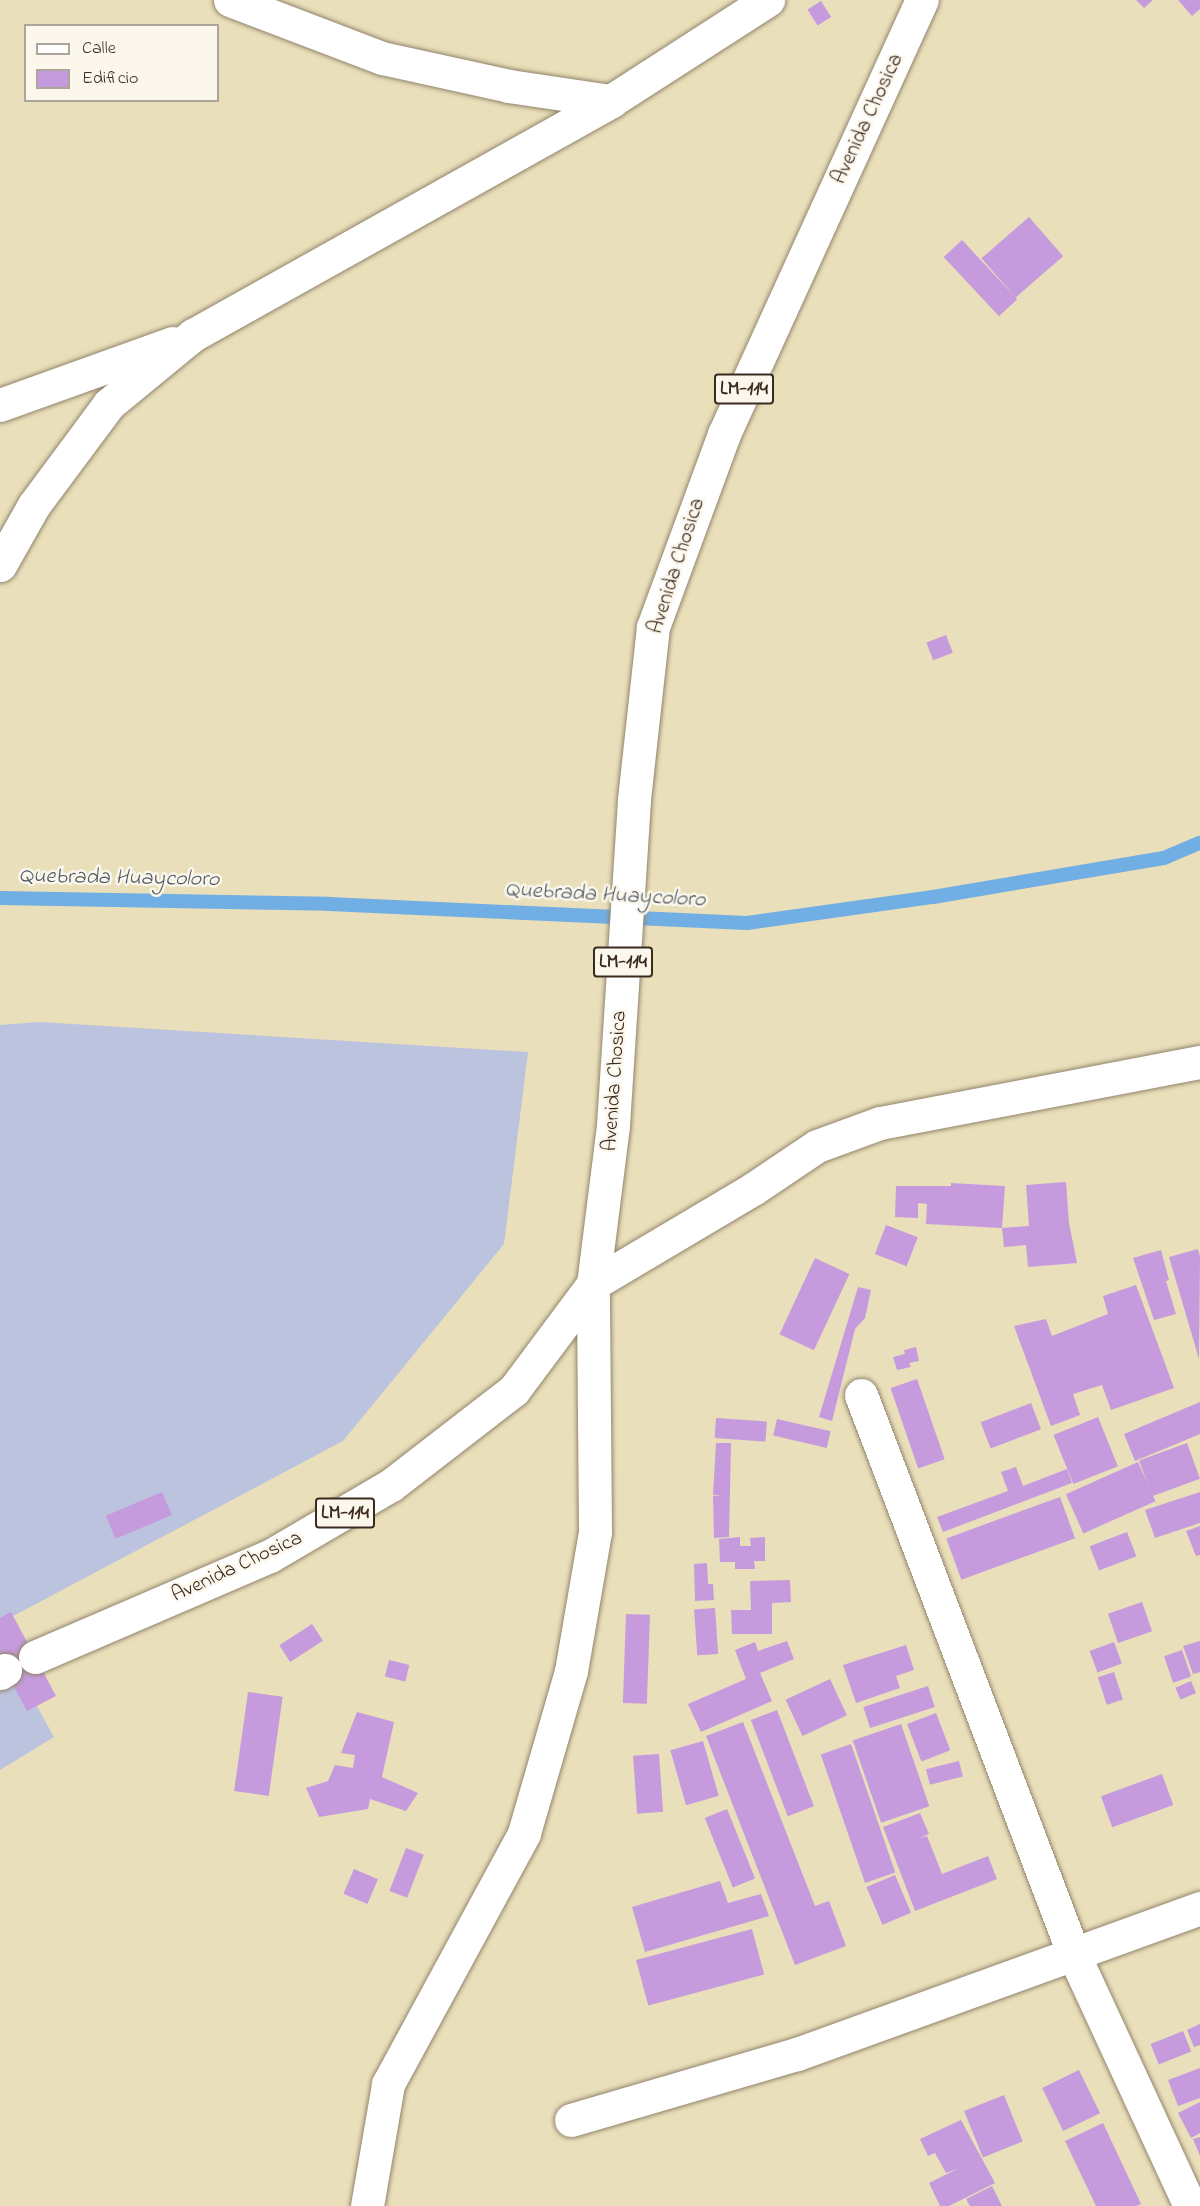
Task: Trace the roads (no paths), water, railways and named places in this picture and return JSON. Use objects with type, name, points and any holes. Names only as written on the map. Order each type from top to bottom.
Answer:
[{"type":"main road","points":[[230,0],[382,58],[509,86],[611,101]]},
{"type":"main road","points":[[0,405],[193,335],[611,101],[768,0]]},
{"type":"main road","name":"Avenida Chosica","points":[[35,1657],[270,1556],[391,1485],[514,1390],[593,1284],[613,1125],[634,799],[653,627],[685,533],[724,434],[922,0]]},
{"type":"main road","points":[[0,565],[34,505],[109,404],[193,335]]},
{"type":"main road","points":[[367,2206],[388,2084],[524,1833],[572,1671],[595,1532],[593,1284],[753,1189],[817,1146],[838,1138],[880,1124],[1200,1062]]},
{"type":"main road","points":[[861,1395],[1074,1955],[1190,2206]]},
{"type":"main road","points":[[571,2120],[797,2054],[1200,1908]]},
{"type":"waterway","name":"Quebrada Huaycoloro","points":[[0,898],[329,904],[747,923],[933,897],[1164,858],[1200,843]]}]
